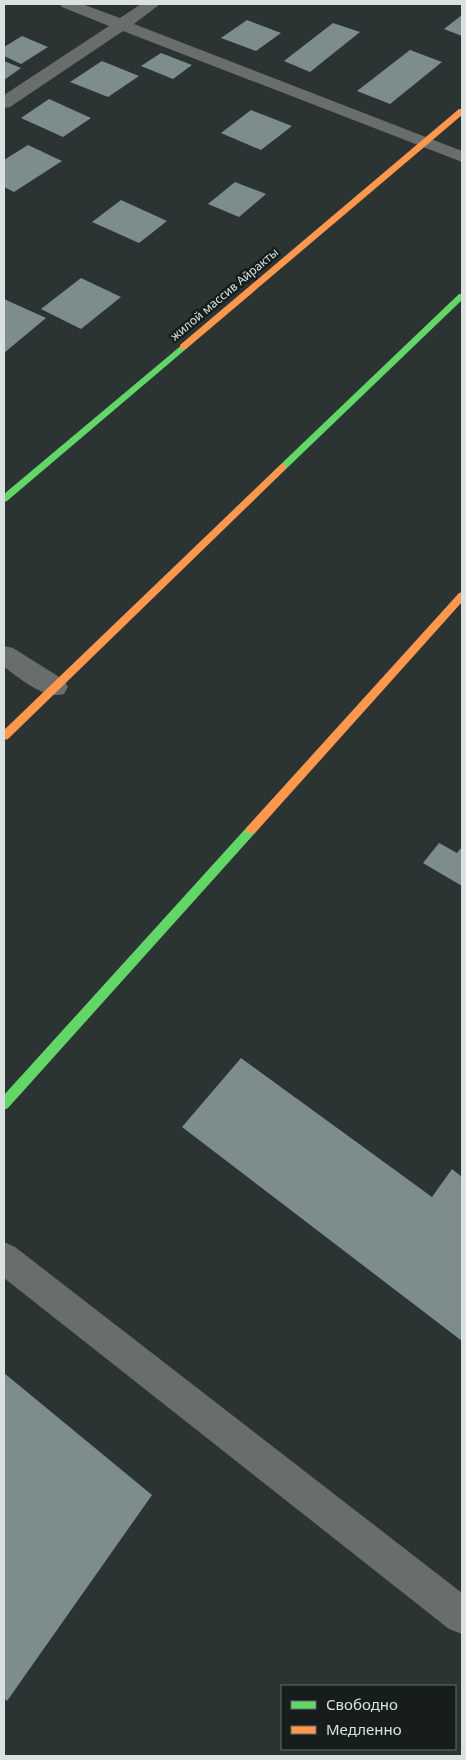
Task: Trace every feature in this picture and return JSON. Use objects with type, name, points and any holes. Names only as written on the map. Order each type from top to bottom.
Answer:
[{"type":"street","points":[[68,4],[425,141],[462,157]]},
{"type":"street","points":[[4,103],[152,4]]},
{"type":"street","name":"жилой массив Айракты","points":[[4,500],[462,111]]},
{"type":"street","points":[[4,736],[462,296]]},
{"type":"street","points":[[4,1104],[462,596]]},
{"type":"street","points":[[4,655],[55,687]]},
{"type":"street","points":[[4,1258],[462,1616]]},
{"type":"building","points":[[462,15],[462,36],[444,29]]},
{"type":"building","points":[[247,20],[281,33],[256,51],[221,38]]},
{"type":"building","points":[[333,23],[360,32],[310,72],[284,61]]},
{"type":"building","points":[[22,36],[48,47],[21,64],[4,56],[4,47]]},
{"type":"building","points":[[410,50],[442,62],[390,104],[357,91]]},
{"type":"building","points":[[161,53],[192,65],[173,79],[141,66]]},
{"type":"building","points":[[4,61],[21,68],[4,80]]},
{"type":"building","points":[[102,61],[139,76],[108,97],[70,82]]},
{"type":"building","points":[[49,99],[91,118],[63,137],[21,118]]},
{"type":"building","points":[[251,110],[292,126],[261,150],[221,133]]},
{"type":"building","points":[[28,145],[62,161],[14,192],[4,187],[4,160]]},
{"type":"building","points":[[235,182],[266,194],[239,217],[208,204]]},
{"type":"building","points":[[121,200],[167,221],[139,243],[92,222]]},
{"type":"building","points":[[81,278],[121,297],[81,329],[41,309]]},
{"type":"building","points":[[4,299],[46,318],[4,353]]},
{"type":"building","points":[[439,843],[457,853],[462,847],[462,886],[423,863]]},
{"type":"building","points":[[241,1058],[432,1197],[452,1169],[462,1177],[462,1341],[182,1127]]},
{"type":"building","points":[[4,1373],[152,1495],[7,1701],[4,1698]]},
{"type":"traffic: fast","points":[[283,467],[462,296]]},
{"type":"traffic: fast","points":[[4,499],[183,347]]},
{"type":"traffic: fast","points":[[4,1104],[251,830]]},
{"type":"traffic: slow","points":[[183,347],[462,111]]},
{"type":"traffic: slow","points":[[4,736],[283,467]]},
{"type":"traffic: slow","points":[[251,830],[462,596]]}]
